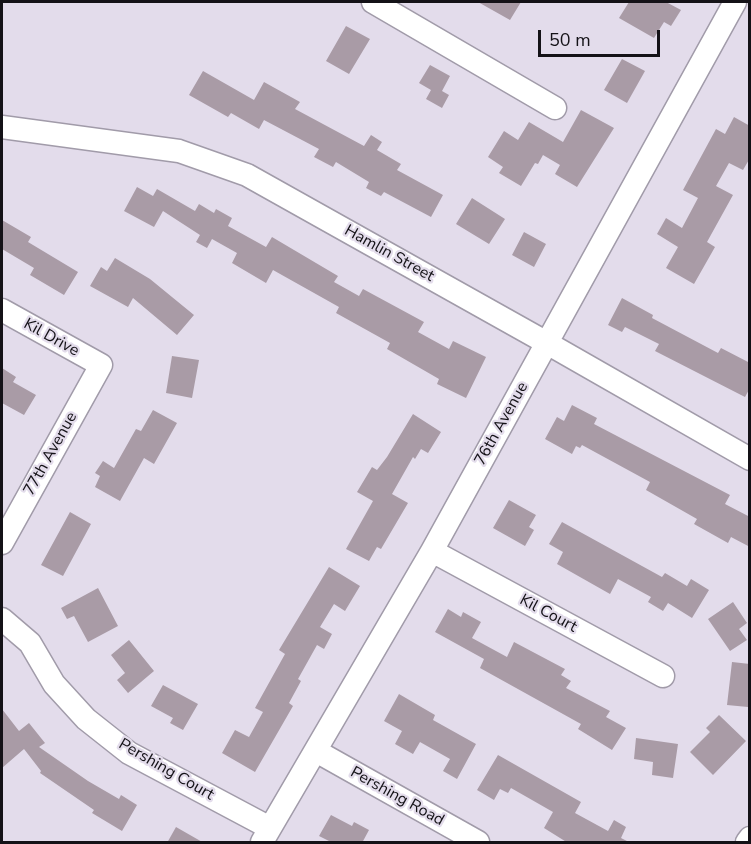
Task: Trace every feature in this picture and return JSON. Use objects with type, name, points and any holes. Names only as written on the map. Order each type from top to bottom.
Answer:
[{"type":"street","points":[[373,2],[555,108]]},
{"type":"street","name":"76th Avenue","points":[[266,836],[432,551],[735,2]]},
{"type":"street","name":"Hamlin Street","points":[[2,127],[179,151],[247,175],[750,459]]},
{"type":"street","name":"Kil Drive","points":[[2,310],[101,365]]},
{"type":"street","name":"77th Avenue","points":[[2,543],[101,365]]},
{"type":"street","name":"Kil Court","points":[[432,551],[663,676]]},
{"type":"street","name":"Pershing Court","points":[[2,619],[30,643],[54,684],[86,719],[129,753],[266,836]]},
{"type":"street","name":"Pershing Road","points":[[316,751],[478,843]]},
{"type":"street","points":[[747,843],[750,838]]},
{"type":"building","points":[[478,2],[521,2],[510,20]]},
{"type":"building","points":[[629,2],[666,2],[681,10],[671,26],[664,22],[654,38],[619,18]]},
{"type":"building","points":[[346,26],[370,39],[349,74],[326,61]]},
{"type":"building","points":[[622,59],[645,71],[627,103],[604,90]]},
{"type":"building","points":[[430,65],[450,76],[442,91],[449,95],[442,108],[426,99],[431,90],[419,83]]},
{"type":"building","points":[[203,71],[254,100],[264,82],[300,102],[295,109],[364,146],[371,135],[382,142],[377,150],[401,164],[397,170],[443,195],[431,217],[384,192],[381,196],[366,188],[369,182],[336,162],[333,167],[314,157],[319,149],[264,120],[259,129],[231,113],[228,117],[189,95]]},
{"type":"building","points":[[581,110],[614,128],[577,187],[555,174],[560,165],[543,155],[538,164],[535,163],[521,186],[499,173],[503,167],[488,157],[504,131],[518,140],[529,122],[563,142]]},
{"type":"building","points":[[734,117],[750,126],[750,158],[743,170],[729,163],[716,186],[733,195],[707,242],[715,247],[694,284],[666,268],[678,247],[657,234],[666,218],[682,228],[698,198],[683,190],[716,129],[725,134]]},
{"type":"building","points":[[137,187],[153,196],[157,189],[195,211],[199,204],[214,213],[216,209],[232,218],[228,226],[266,247],[272,237],[338,276],[334,282],[359,296],[363,289],[424,322],[418,332],[449,349],[453,341],[486,357],[466,398],[437,384],[439,379],[387,349],[390,343],[336,313],[339,307],[273,270],[266,283],[232,263],[237,253],[212,239],[207,248],[196,242],[200,235],[163,211],[154,227],[124,211]]},
{"type":"building","points":[[472,198],[505,219],[489,244],[456,224]]},
{"type":"building","points":[[2,220],[31,237],[28,242],[78,272],[64,295],[30,275],[34,268],[2,249]]},
{"type":"building","points":[[524,232],[546,244],[534,267],[512,255]]},
{"type":"building","points":[[115,258],[150,279],[194,315],[177,335],[133,298],[128,307],[90,286],[101,267],[107,271]]},
{"type":"building","points":[[622,298],[653,315],[652,318],[718,353],[721,348],[750,363],[750,388],[745,397],[655,351],[659,344],[625,327],[622,332],[608,325]]},
{"type":"building","points":[[172,356],[199,360],[192,398],[166,393]]},
{"type":"building","points":[[2,368],[16,377],[13,382],[36,395],[24,415],[2,403]]},
{"type":"building","points":[[572,405],[597,418],[594,424],[730,495],[725,504],[750,517],[750,547],[731,537],[728,543],[694,524],[697,519],[646,490],[650,482],[582,445],[580,448],[576,446],[572,454],[545,439],[557,417],[564,421]]},
{"type":"building","points":[[153,410],[177,423],[154,464],[144,458],[120,501],[95,487],[100,476],[95,473],[103,461],[114,468],[136,429],[141,431]]},
{"type":"building","points":[[413,414],[441,432],[428,453],[421,449],[415,459],[413,457],[392,494],[408,503],[381,549],[377,547],[369,561],[346,549],[373,501],[357,492],[372,467],[377,470],[387,457]]},
{"type":"building","points":[[509,500],[536,515],[529,527],[534,530],[525,546],[493,528]]},
{"type":"building","points":[[70,512],[91,524],[63,576],[41,565]]},
{"type":"building","points":[[562,522],[662,577],[665,573],[687,586],[691,579],[709,590],[692,618],[668,603],[663,611],[648,602],[651,597],[618,579],[610,594],[557,564],[563,552],[549,544]]},
{"type":"building","points":[[329,567],[360,586],[345,611],[334,604],[320,627],[332,634],[324,649],[317,645],[298,679],[301,681],[289,703],[293,706],[255,772],[222,753],[235,730],[249,737],[263,712],[255,708],[285,654],[279,650]]},
{"type":"building","points":[[98,588],[118,626],[88,642],[74,616],[67,619],[61,608]]},
{"type":"building","points":[[733,602],[747,623],[739,629],[747,640],[730,651],[708,619]]},
{"type":"building","points":[[448,609],[461,617],[463,612],[481,622],[472,638],[507,657],[514,642],[565,669],[561,675],[571,681],[566,688],[610,711],[606,717],[626,728],[612,750],[578,729],[581,724],[480,668],[484,659],[435,632]]},
{"type":"building","points":[[129,640],[154,671],[128,693],[117,680],[125,673],[111,655]]},
{"type":"building","points":[[732,662],[750,664],[748,707],[727,705]]},
{"type":"building","points":[[163,685],[198,704],[183,730],[170,723],[173,718],[151,706]]},
{"type":"building","points":[[399,694],[435,715],[433,720],[476,744],[457,779],[443,771],[450,759],[420,742],[413,754],[395,744],[402,731],[384,721]]},
{"type":"building","points":[[2,709],[19,731],[29,723],[45,743],[39,747],[88,781],[119,799],[121,795],[137,805],[122,831],[92,813],[94,810],[40,773],[41,771],[24,749],[2,768]]},
{"type":"building","points":[[719,715],[746,741],[713,775],[690,752],[710,732],[706,728]]},
{"type":"building","points":[[636,738],[678,744],[673,778],[652,775],[653,762],[634,759]]},
{"type":"building","points":[[498,755],[581,802],[575,813],[608,831],[614,820],[626,827],[621,838],[631,843],[568,843],[544,828],[553,812],[511,788],[508,793],[500,789],[494,800],[477,790]]},
{"type":"building","points":[[331,815],[352,826],[354,822],[369,830],[362,843],[333,843],[319,836]]},
{"type":"building","points":[[176,827],[204,843],[167,843]]}]
